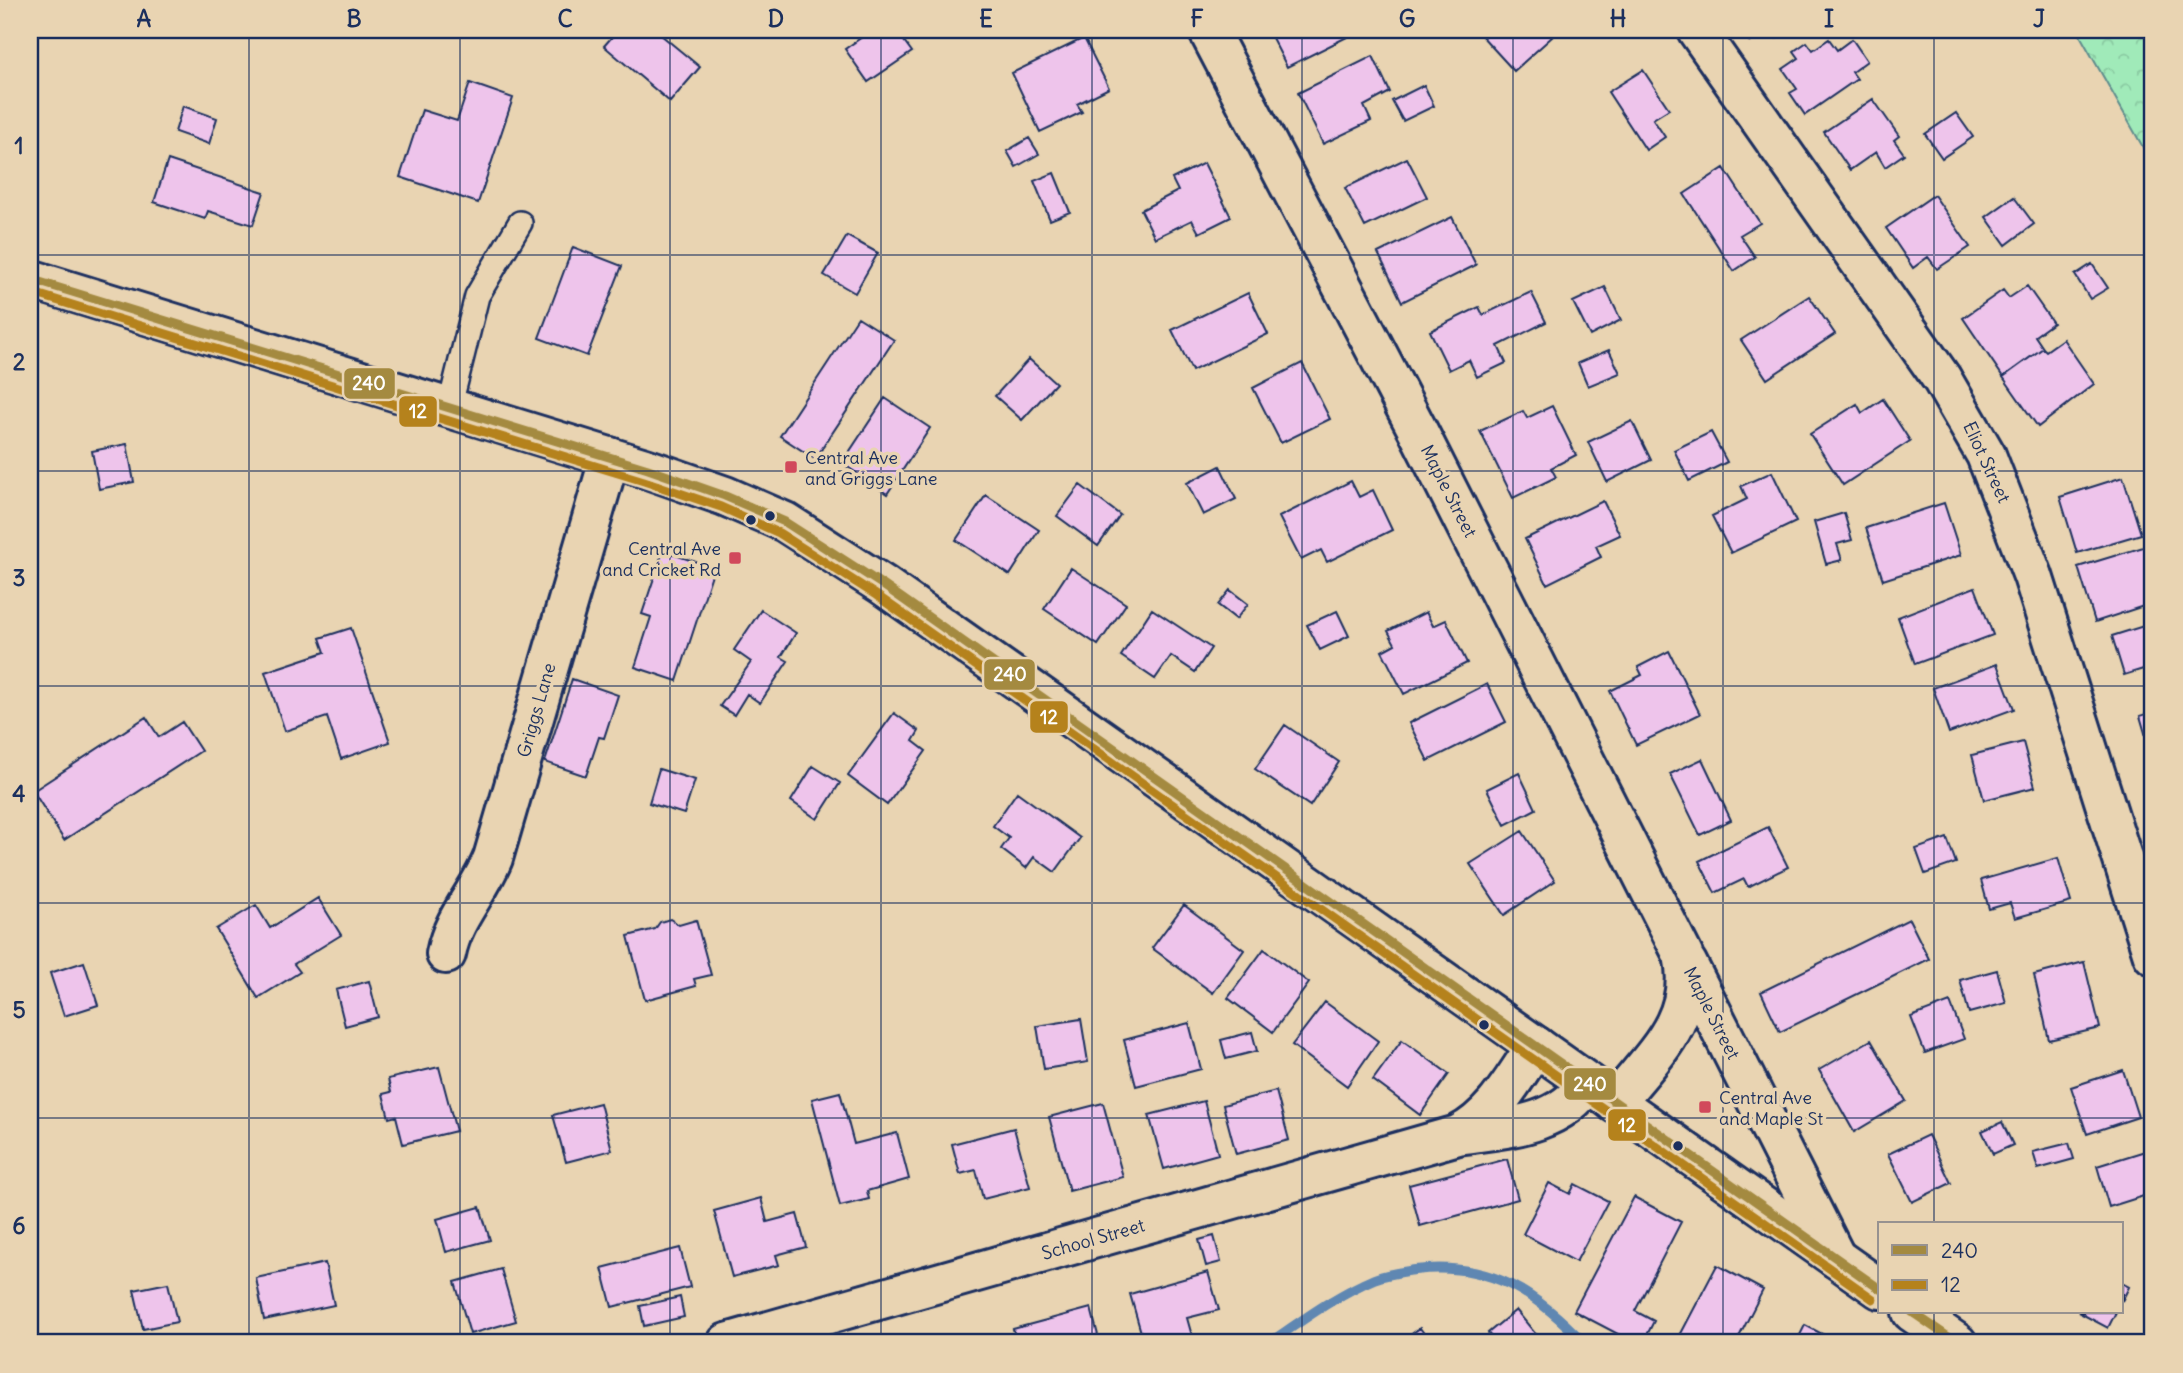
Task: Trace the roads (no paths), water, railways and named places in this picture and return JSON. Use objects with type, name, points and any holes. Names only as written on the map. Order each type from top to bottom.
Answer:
[{"type":"street","name":"Maple Street","points":[[1208,30],[1397,390],[1836,1258]]},
{"type":"street","name":"Eliot Street","points":[[1698,30],[1942,379],[1986,455],[2033,576],[2153,955]]},
{"type":"street","points":[[30,279],[610,457],[725,496],[804,533],[883,585],[1878,1288]]},
{"type":"street","name":"Griggs Lane","points":[[446,954],[453,926],[479,888],[493,858],[610,457]]},
{"type":"street","name":"Maple Street","points":[[1601,1093],[1682,1014],[1687,986],[1683,955]]},
{"type":"street","name":"School Street","points":[[1458,1135],[1471,1129],[1493,1107],[1536,1046]]},
{"type":"street","name":"School Street","points":[[727,1343],[1458,1135],[1546,1118],[1601,1093]]},
{"type":"street","points":[[1915,1314],[1957,1343]]},
{"type":"lane","points":[[449,408],[477,296],[520,223]]},
{"type":"waterway","points":[[1269,1343],[1360,1285],[1389,1274],[1441,1268],[1465,1270],[1509,1284],[1548,1309],[1584,1343]]},
{"type":"place","name":"Central Ave and Griggs Lane","points":[[791,467]]},
{"type":"place","name":"Central Ave and Cricket Rd","points":[[735,558]]},
{"type":"place","name":"Central Ave and Maple St","points":[[1705,1107]]}]
